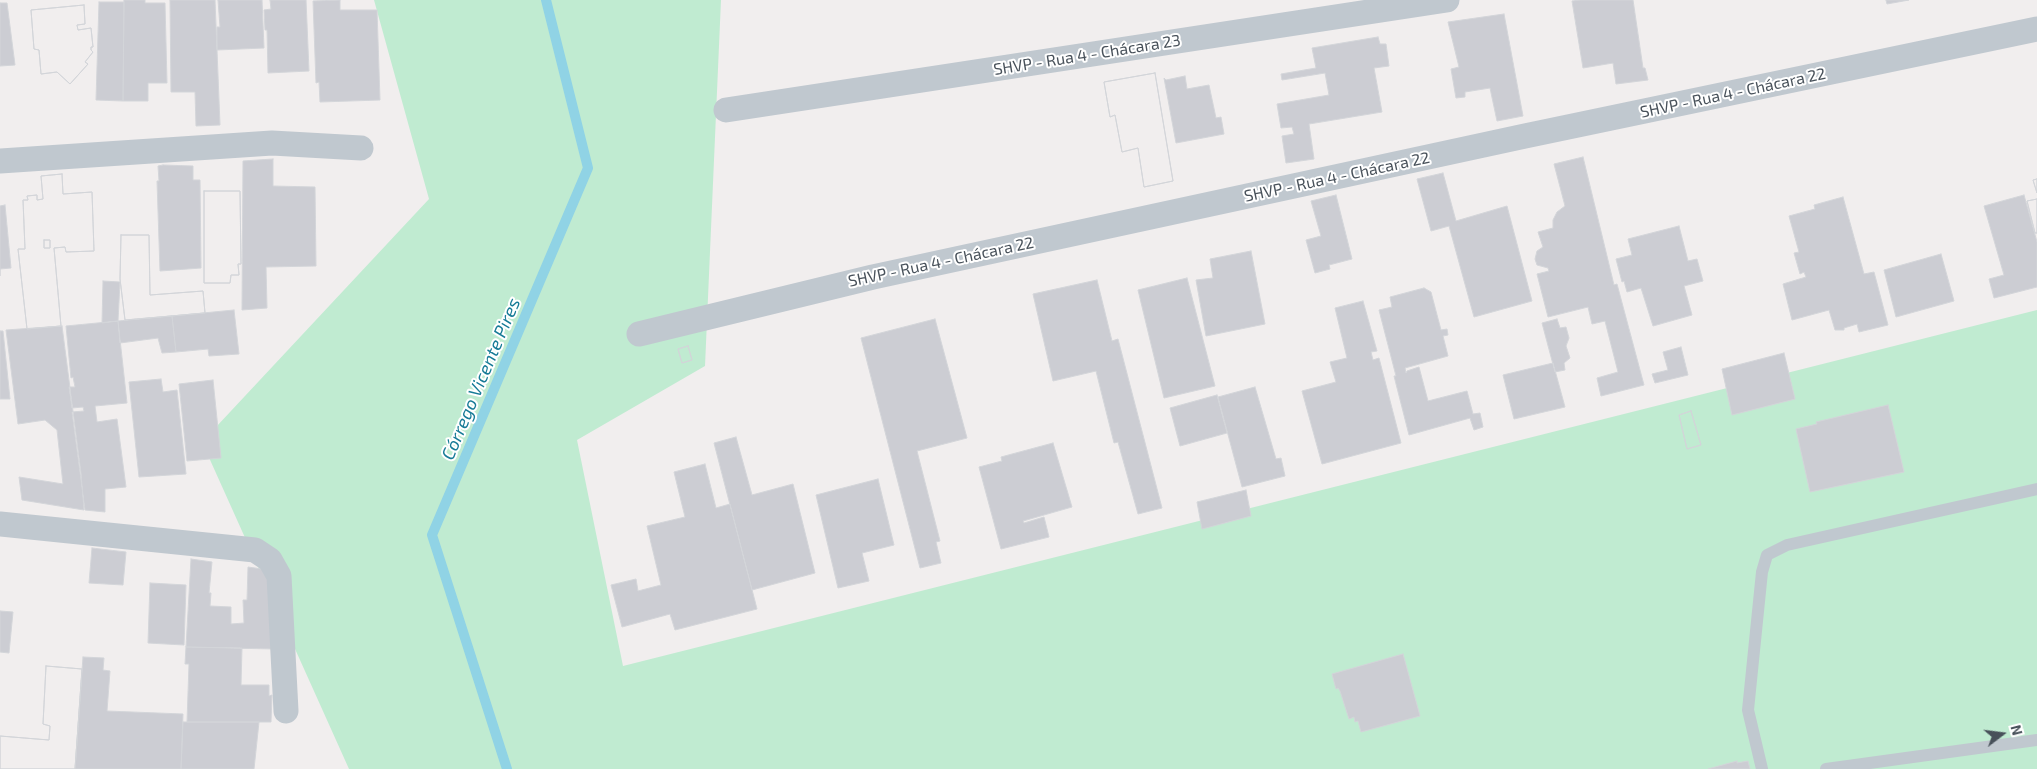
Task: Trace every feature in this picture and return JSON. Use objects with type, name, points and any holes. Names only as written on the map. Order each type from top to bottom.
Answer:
[{"type":"street","name":"SHVP - Rua 4 - Chácara 23","points":[[726,110],[1447,0]]},
{"type":"street","name":"SHVP - Rua 4 - Chácara 22","points":[[639,334],[873,277],[1516,138],[2037,29]]},
{"type":"street","points":[[0,161],[272,143],[361,148]]},
{"type":"street","points":[[0,524],[255,550],[270,560],[278,576],[286,711]]},
{"type":"lane","points":[[1762,769],[1748,710],[1762,572],[1767,555],[1787,545],[2037,489]]},
{"type":"lane","points":[[1826,769],[2037,740]]},
{"type":"green space","points":[[374,0],[721,0],[705,366],[577,440],[623,666],[2037,310],[2037,769],[349,769],[202,442],[429,199]]},
{"type":"building","points":[[124,0],[145,0],[145,3],[165,3],[167,83],[148,83],[148,101],[123,101]]},
{"type":"building","points":[[170,0],[215,0],[220,125],[196,126],[195,92],[171,92]]},
{"type":"building","points":[[218,0],[262,0],[264,48],[217,50],[217,27],[220,27]]},
{"type":"building","points":[[270,0],[306,0],[309,71],[268,73],[267,30],[265,30],[264,10],[271,9]]},
{"type":"building","points":[[340,0],[340,10],[377,10],[380,100],[320,102],[319,82],[316,83],[313,1]]},
{"type":"building","points":[[1633,0],[1643,68],[1645,68],[1648,80],[1616,84],[1613,63],[1583,68],[1572,1]]},
{"type":"building","points":[[1886,0],[1909,0],[1887,4]]},
{"type":"building","points":[[99,2],[124,2],[123,101],[96,100]]},
{"type":"building","points":[[0,3],[7,3],[15,65],[0,66]]},
{"type":"building","points":[[84,5],[85,24],[77,25],[78,30],[91,28],[93,47],[91,47],[91,50],[93,52],[85,62],[88,64],[70,84],[57,72],[41,74],[39,50],[34,49],[31,10]]},
{"type":"building","points":[[84,5],[85,24],[77,25],[78,30],[91,28],[93,47],[91,47],[91,50],[93,52],[85,62],[88,64],[70,84],[57,72],[41,74],[39,50],[34,49],[31,10]]},
{"type":"building","points":[[1504,14],[1523,116],[1497,121],[1490,88],[1465,92],[1465,97],[1456,98],[1451,69],[1459,67],[1448,22]]},
{"type":"building","points":[[1378,37],[1380,44],[1386,44],[1389,66],[1374,68],[1382,112],[1309,124],[1314,159],[1286,163],[1282,136],[1294,134],[1292,127],[1281,128],[1277,104],[1329,95],[1325,73],[1282,80],[1281,74],[1316,68],[1312,48]]},
{"type":"building","points":[[1155,73],[1173,181],[1144,187],[1138,148],[1122,152],[1115,115],[1110,117],[1104,82]]},
{"type":"building","points":[[1155,73],[1173,181],[1144,187],[1138,148],[1122,152],[1115,115],[1110,117],[1104,82]]},
{"type":"building","points":[[1185,76],[1187,89],[1209,85],[1216,118],[1221,117],[1224,134],[1176,143],[1164,78],[1166,80]]},
{"type":"building","points":[[1583,157],[1614,285],[1617,284],[1644,385],[1601,396],[1597,378],[1618,372],[1605,321],[1592,324],[1588,307],[1548,317],[1537,274],[1549,271],[1548,268],[1537,265],[1535,259],[1537,251],[1543,247],[1538,232],[1553,228],[1553,220],[1557,212],[1565,206],[1554,164]]},
{"type":"building","points":[[273,159],[273,186],[315,187],[316,266],[266,267],[267,308],[242,310],[243,161]]},
{"type":"building","points":[[158,166],[193,166],[193,180],[200,180],[201,268],[160,271],[157,181],[159,181]]},
{"type":"building","points":[[1443,173],[1456,221],[1507,206],[1532,301],[1474,317],[1449,226],[1431,231],[1417,179]]},
{"type":"building","points":[[62,174],[63,194],[92,192],[94,251],[66,252],[65,247],[54,248],[61,326],[27,329],[18,249],[25,249],[23,200],[28,200],[27,196],[37,195],[37,200],[43,199],[41,176]],"holes":[[[44,240],[50,240],[50,248],[44,248]]]},
{"type":"building","points":[[62,174],[63,194],[92,192],[94,251],[66,252],[65,247],[54,248],[61,326],[27,329],[18,249],[25,249],[23,200],[28,200],[27,196],[37,195],[37,200],[43,199],[41,176]],"holes":[[[44,240],[50,240],[50,248],[44,248]]]},
{"type":"building","points":[[2037,179],[2037,193],[2033,180]]},
{"type":"building","points":[[2037,179],[2037,193],[2033,180]]},
{"type":"building","points":[[204,191],[240,191],[241,264],[238,264],[239,275],[231,275],[230,283],[204,283]]},
{"type":"building","points":[[204,191],[240,191],[241,264],[238,264],[239,275],[231,275],[230,283],[204,283]]},
{"type":"building","points":[[1336,195],[1352,259],[1329,265],[1330,269],[1315,273],[1306,240],[1321,236],[1311,201]]},
{"type":"building","points":[[2024,195],[2037,242],[2037,287],[1994,298],[1989,279],[2004,275],[1984,206]]},
{"type":"building","points":[[1843,197],[1864,274],[1874,272],[1888,325],[1859,332],[1857,324],[1844,328],[1844,330],[1835,330],[1829,310],[1792,320],[1783,284],[1806,277],[1804,272],[1800,274],[1794,253],[1799,252],[1789,216],[1815,209],[1814,205]]},
{"type":"building","points":[[2037,199],[2037,233],[2035,233],[2027,201]]},
{"type":"building","points":[[2037,199],[2037,233],[2035,233],[2027,201]]},
{"type":"building","points":[[5,205],[11,268],[0,269],[0,206]]},
{"type":"building","points":[[1679,226],[1688,261],[1697,259],[1703,281],[1684,286],[1692,315],[1653,326],[1641,288],[1627,292],[1624,281],[1622,282],[1616,259],[1632,255],[1628,239]]},
{"type":"building","points":[[121,235],[149,235],[150,295],[203,291],[205,313],[125,320],[120,279]]},
{"type":"building","points":[[121,235],[149,235],[150,295],[203,291],[205,313],[125,320],[120,279]]},
{"type":"building","points":[[1251,251],[1265,324],[1206,336],[1196,280],[1213,278],[1210,259]]},
{"type":"building","points":[[1941,254],[1954,301],[1896,317],[1884,270]]},
{"type":"building","points":[[1187,278],[1215,386],[1164,398],[1138,290]]},
{"type":"building","points":[[1097,280],[1112,341],[1118,339],[1162,508],[1138,514],[1118,442],[1114,443],[1096,371],[1053,381],[1033,294]]},
{"type":"building","points":[[103,281],[120,282],[118,321],[102,323]]},
{"type":"building","points":[[1424,288],[1431,292],[1441,330],[1447,329],[1448,335],[1443,336],[1448,356],[1405,368],[1406,373],[1419,367],[1428,401],[1467,391],[1473,414],[1480,413],[1483,427],[1474,430],[1470,418],[1409,435],[1379,310],[1392,307],[1390,297]]},
{"type":"building","points":[[1363,301],[1377,351],[1371,352],[1373,360],[1379,358],[1401,443],[1322,464],[1302,391],[1336,382],[1330,362],[1347,358],[1335,308]]},
{"type":"building","points":[[234,310],[239,354],[209,356],[208,349],[176,352],[172,316]]},
{"type":"building","points":[[172,316],[176,352],[162,353],[158,338],[120,343],[118,321]]},
{"type":"building","points":[[935,319],[967,438],[917,451],[940,541],[936,542],[941,563],[920,568],[861,338]]},
{"type":"building","points":[[1557,319],[1560,328],[1566,327],[1569,338],[1566,346],[1570,358],[1564,363],[1565,370],[1555,372],[1542,323]]},
{"type":"building","points":[[118,321],[127,403],[95,406],[97,422],[117,419],[126,487],[105,489],[105,512],[85,510],[72,412],[84,411],[83,407],[72,408],[69,387],[75,387],[73,377],[71,378],[66,326]]},
{"type":"building","points":[[62,326],[84,510],[22,500],[19,477],[63,484],[57,430],[45,420],[18,424],[6,330]]},
{"type":"building","points":[[0,331],[3,331],[10,399],[0,399]]},
{"type":"building","points":[[688,346],[692,360],[682,363],[678,349]]},
{"type":"building","points":[[688,346],[692,360],[682,363],[678,349]]},
{"type":"building","points":[[1681,347],[1688,375],[1655,383],[1652,374],[1668,370],[1663,352]]},
{"type":"building","points":[[1784,353],[1795,399],[1732,415],[1722,369]]},
{"type":"building","points":[[1553,363],[1565,407],[1514,419],[1503,375]]},
{"type":"building","points":[[161,379],[163,392],[177,390],[186,474],[139,477],[129,382]]},
{"type":"building","points":[[213,380],[221,458],[187,461],[179,384]]},
{"type":"building","points":[[1255,387],[1276,459],[1281,458],[1285,476],[1242,487],[1218,397]]},
{"type":"building","points":[[1217,395],[1227,433],[1180,446],[1170,408]]},
{"type":"building","points":[[1888,405],[1904,472],[1810,492],[1796,429],[1817,424],[1816,422]]},
{"type":"building","points":[[1691,411],[1701,445],[1687,449],[1679,415]]},
{"type":"building","points":[[1691,411],[1701,445],[1687,449],[1679,415]]},
{"type":"building","points":[[736,437],[752,495],[793,484],[815,573],[752,590],[714,443]]},
{"type":"building","points":[[1053,443],[1072,507],[1023,521],[1024,523],[1044,517],[1049,537],[1001,549],[979,467],[1002,461],[1001,457]]},
{"type":"building","points":[[705,464],[716,508],[730,504],[757,609],[675,630],[670,614],[622,627],[611,585],[636,579],[638,591],[661,585],[647,526],[685,517],[674,472]]},
{"type":"building","points":[[878,479],[894,545],[862,553],[869,581],[838,588],[816,495]]},
{"type":"building","points":[[1246,490],[1251,516],[1202,529],[1197,502]]},
{"type":"building","points":[[92,548],[126,552],[123,585],[89,583]]},
{"type":"building","points":[[191,559],[212,562],[209,593],[211,593],[210,606],[231,607],[231,624],[244,623],[243,600],[247,600],[248,567],[269,570],[273,649],[186,647]]},
{"type":"building","points":[[150,583],[186,585],[184,645],[148,643]]},
{"type":"building","points":[[0,611],[13,612],[9,653],[0,652]]},
{"type":"building","points":[[186,647],[242,648],[241,685],[269,685],[269,696],[272,695],[271,722],[187,722],[189,664],[185,664]]},
{"type":"building","points":[[1403,654],[1420,716],[1361,732],[1358,721],[1355,722],[1354,717],[1349,719],[1340,691],[1338,688],[1336,689],[1332,674]]},
{"type":"building","points":[[83,657],[104,658],[103,670],[110,671],[107,711],[183,714],[181,769],[75,769]]},
{"type":"building","points":[[46,666],[82,669],[75,769],[0,769],[0,736],[49,740],[50,726],[43,724]]},
{"type":"building","points":[[46,666],[82,669],[75,769],[0,769],[0,736],[49,740],[50,726],[43,724]]},
{"type":"building","points":[[183,722],[259,722],[254,769],[181,769]]},
{"type":"building","points":[[1737,761],[1737,763],[1748,761],[1750,769],[1708,769]]},
{"type":"waterway","name":"Córrego Vicente Pires","points":[[507,769],[432,535],[588,168],[546,0]]}]
